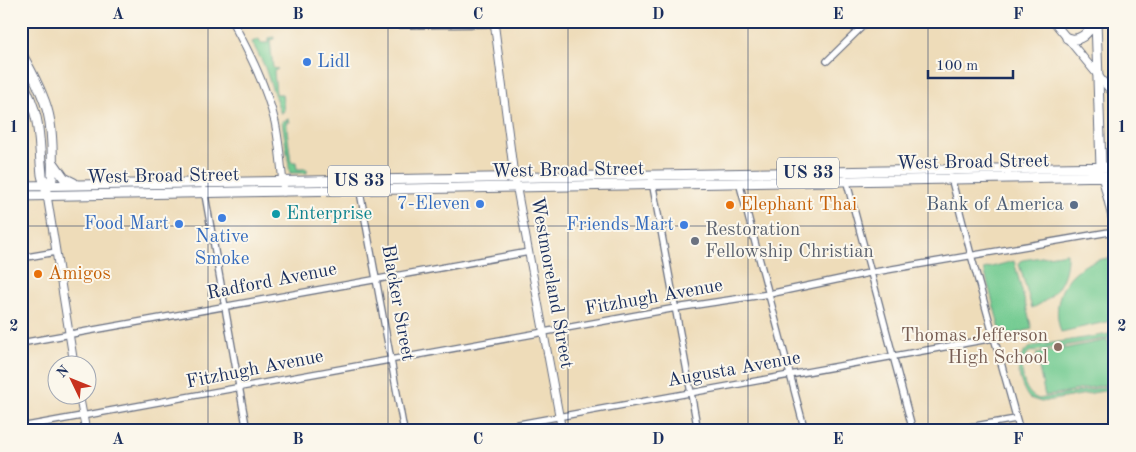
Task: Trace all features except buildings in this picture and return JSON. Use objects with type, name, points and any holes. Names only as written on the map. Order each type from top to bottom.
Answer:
[{"type":"main road","points":[[1067,38],[1073,40],[1082,38],[1096,21]]},
{"type":"main road","points":[[1096,21],[1101,172],[1115,226]]},
{"type":"main road","points":[[21,53],[40,86],[48,109],[52,131],[52,179],[46,185]]},
{"type":"main road","points":[[21,80],[31,99],[39,124],[42,178],[46,185],[46,195]]},
{"type":"main road","points":[[52,161],[64,178],[79,185]]},
{"type":"main road","name":"West Broad Street","points":[[1101,172],[1115,167]]},
{"type":"main road","name":"West Broad Street","points":[[21,196],[517,188],[652,181],[737,174],[845,177],[1101,172],[1115,176]]},
{"type":"main road","name":"West Broad Street","points":[[21,186],[515,178],[739,184],[845,177]]},
{"type":"street","points":[[232,21],[259,74],[270,104],[277,135],[284,192]]},
{"type":"street","points":[[827,62],[868,21]]},
{"type":"street","points":[[1053,21],[1115,96]]},
{"type":"street","points":[[400,24],[494,22]]},
{"type":"street","name":"Westmoreland Street","points":[[494,22],[515,178],[562,431]]},
{"type":"street","points":[[737,174],[805,431]]},
{"type":"street","points":[[951,175],[970,255],[1020,431]]},
{"type":"street","points":[[845,177],[869,273],[913,431]]},
{"type":"street","name":"Blacker Street","points":[[358,181],[404,431]]},
{"type":"street","points":[[652,181],[698,431]]},
{"type":"street","points":[[203,183],[248,431]]},
{"type":"street","points":[[46,195],[73,354]]},
{"type":"street","name":"Fitzhugh Avenue","points":[[21,427],[544,334],[676,308],[769,294],[869,273],[1115,231]]},
{"type":"street","points":[[21,258],[56,252]]},
{"type":"street","name":"Radford Avenue","points":[[21,343],[529,252]]},
{"type":"street","name":"Augusta Avenue","points":[[480,431],[994,338]]},
{"type":"street","points":[[81,404],[86,431]]},
{"type":"street","points":[[946,431],[1016,418]]},
{"type":"green space","points":[[274,37],[274,39],[270,40],[273,68],[278,69],[274,71],[276,94],[282,94],[284,111],[281,114],[264,65],[252,42],[259,39],[261,43],[268,43],[268,38]]},
{"type":"green space","points":[[289,119],[290,122],[286,122],[291,162],[296,162],[297,169],[307,169],[307,173],[290,173],[282,121]]},
{"type":"green space","points":[[1067,253],[1065,271],[1059,286],[1048,299],[1032,308],[1019,264],[1022,260]]},
{"type":"green space","points":[[1110,258],[1115,282],[1115,320],[1061,332],[1058,305],[1066,282],[1084,266]]},
{"type":"green space","points":[[1014,261],[1032,329],[1002,337],[984,269]]},
{"type":"green space","points":[[1115,333],[1115,337],[1029,352],[1025,357],[1022,371],[1025,385],[1033,396],[1039,399],[1115,385],[1115,389],[1041,402],[1029,398],[1022,385],[1019,369],[1019,362],[1027,350],[1034,346]]},
{"type":"green space","points":[[1108,340],[1115,383],[1045,396],[1036,354]]},
{"type":"place","name":"Lidl","points":[[307,62]]},
{"type":"place","name":"7-Eleven","points":[[480,204]]},
{"type":"place","name":"Elephant Thai","points":[[730,205]]},
{"type":"place","name":"Bank of America","points":[[1074,205]]},
{"type":"place","name":"Enterprise","points":[[276,214]]},
{"type":"place","name":"Native Smoke","points":[[222,218]]},
{"type":"place","name":"Food Mart","points":[[179,224]]},
{"type":"place","name":"Friends Mart","points":[[684,225]]},
{"type":"place","name":"Restoration Fellowship Christian","points":[[695,241]]},
{"type":"place","name":"Amigos","points":[[38,274]]},
{"type":"place","name":"Thomas Jefferson High School","points":[[1058,347]]}]
